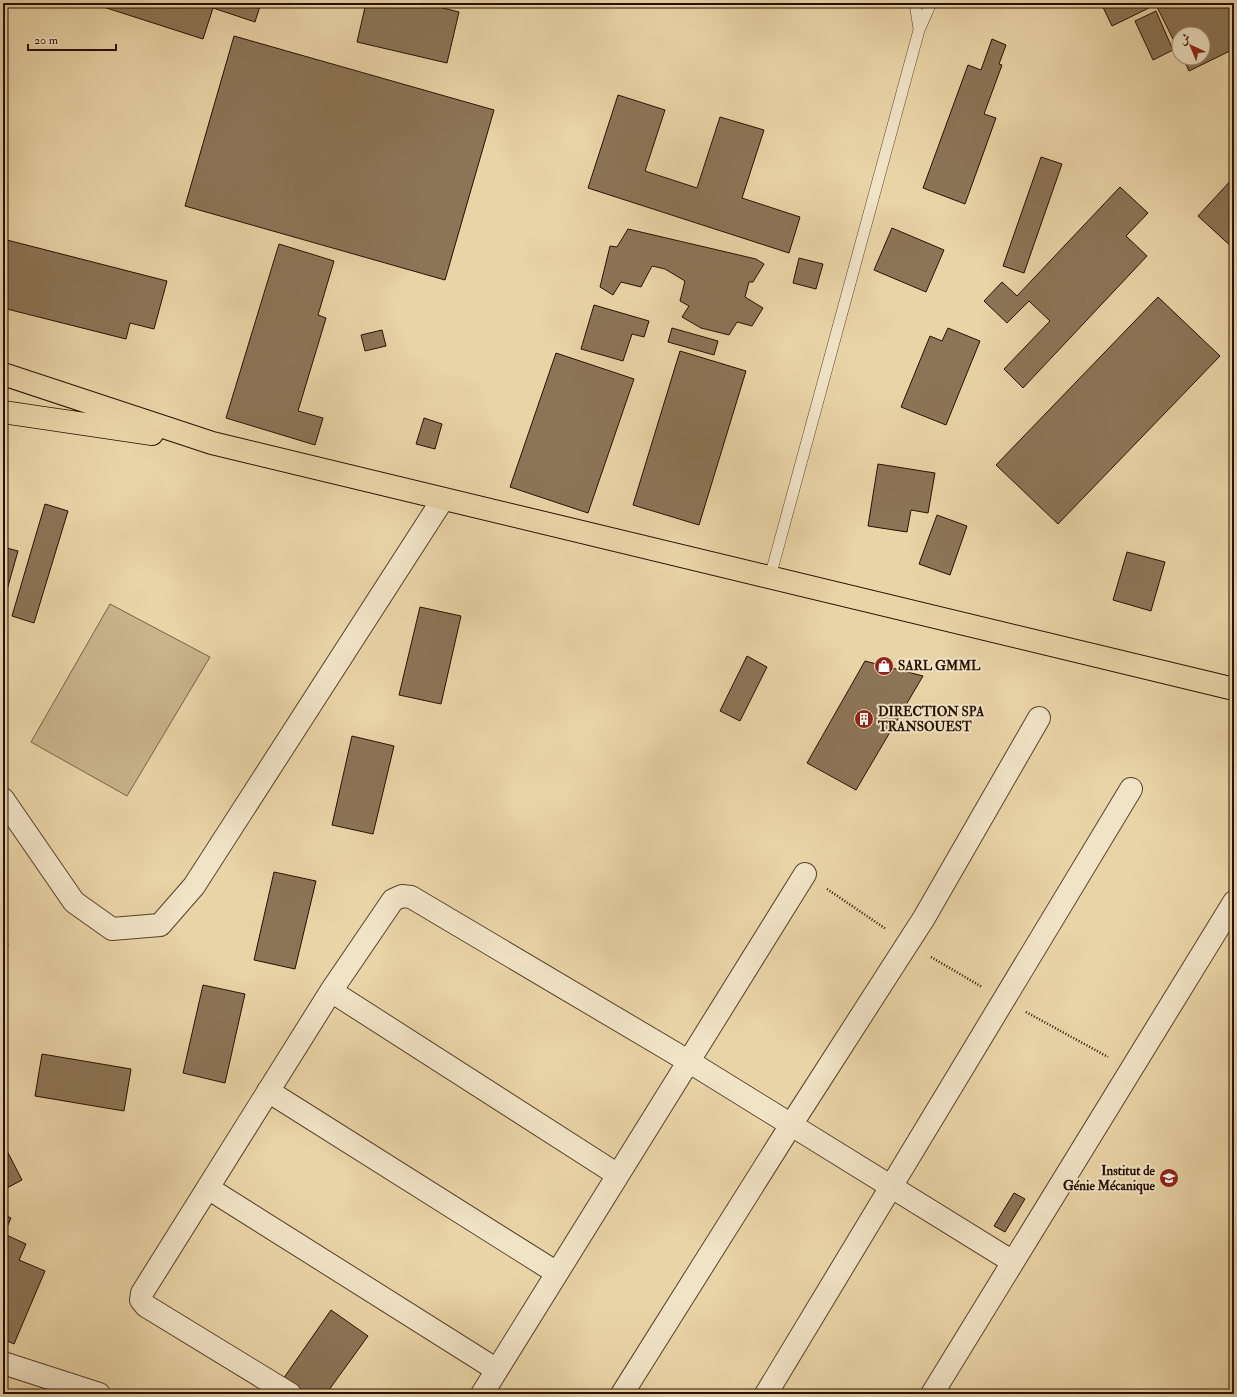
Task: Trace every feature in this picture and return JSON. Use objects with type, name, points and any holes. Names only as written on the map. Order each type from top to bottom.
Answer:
[{"type":"main road","points":[[3,374],[212,443],[1234,690]]},
{"type":"main road","points":[[3,412],[212,443]]},
{"type":"street","points":[[3,799],[74,902],[112,929],[160,925],[194,886],[443,498]]},
{"type":"street","points":[[622,1394],[791,1125],[924,918],[1039,718]]},
{"type":"street","points":[[766,1394],[1131,789]]},
{"type":"street","points":[[482,1394],[805,874]]},
{"type":"street","points":[[290,1394],[146,1306],[141,1300],[142,1293],[332,991],[393,900],[402,896],[411,897],[688,1062],[1013,1262]]},
{"type":"street","points":[[932,1394],[1234,902]]},
{"type":"street","points":[[332,991],[618,1175]]},
{"type":"street","points":[[268,1091],[557,1273]]},
{"type":"street","points":[[208,1188],[497,1370]]},
{"type":"street","points":[[3,1363],[87,1392]]},
{"type":"lane","points":[[915,3],[919,30]]},
{"type":"lane","points":[[770,577],[919,30],[931,3]]},
{"type":"path","points":[[805,874],[908,943],[1131,1070]]},
{"type":"shaded area","points":[[110,604],[210,657],[127,796],[31,742]]},
{"type":"building","points":[[91,3],[261,3],[255,22],[213,8],[203,39]]},
{"type":"building","points":[[366,3],[423,3],[459,12],[447,63],[357,42]]},
{"type":"building","points":[[1101,3],[1149,3],[1151,7],[1112,26]]},
{"type":"building","points":[[1155,3],[1234,3],[1234,49],[1211,60],[1211,26],[1171,26],[1171,35]]},
{"type":"building","points":[[1156,11],[1171,45],[1171,51],[1153,60],[1135,21]]},
{"type":"building","points":[[234,36],[494,110],[445,280],[185,206]]},
{"type":"building","points":[[992,39],[1006,45],[999,64],[1002,65],[984,114],[996,118],[965,204],[923,188],[968,65],[981,70]]},
{"type":"building","points":[[1187,66],[1199,66],[1189,71]]},
{"type":"building","points":[[618,95],[665,110],[645,171],[697,188],[720,117],[764,130],[742,198],[800,217],[789,253],[588,188]]},
{"type":"building","points":[[1041,157],[1062,164],[1024,273],[1003,266]]},
{"type":"building","points":[[1234,177],[1234,249],[1198,216]]},
{"type":"building","points":[[1120,187],[1148,213],[1126,236],[1147,256],[1023,388],[1004,369],[1050,321],[1029,301],[1007,323],[984,301],[1002,282],[1017,296]]},
{"type":"building","points":[[892,228],[944,250],[926,292],[874,270]]},
{"type":"building","points":[[628,229],[756,259],[764,264],[753,282],[749,282],[745,297],[763,308],[752,326],[737,322],[729,335],[701,328],[682,317],[689,306],[680,301],[685,281],[665,269],[652,266],[641,287],[621,282],[613,295],[600,287],[610,246],[617,247]]},
{"type":"building","points":[[3,239],[167,281],[154,329],[130,323],[126,339],[3,308]]},
{"type":"building","points":[[279,244],[334,261],[318,315],[326,318],[298,411],[323,418],[315,445],[226,418]]},
{"type":"building","points":[[799,258],[823,264],[816,289],[793,283]]},
{"type":"building","points":[[1158,297],[1220,356],[1058,524],[996,465]]},
{"type":"building","points":[[594,305],[649,321],[644,337],[632,334],[623,361],[581,349]]},
{"type":"building","points":[[672,328],[718,341],[714,355],[668,342]]},
{"type":"building","points":[[948,328],[980,341],[946,425],[901,407],[930,336],[942,341]]},
{"type":"building","points":[[382,330],[386,346],[365,351],[361,335]]},
{"type":"building","points":[[680,351],[746,371],[699,525],[633,505]]},
{"type":"building","points":[[556,353],[634,379],[588,513],[510,487]]},
{"type":"building","points":[[424,418],[442,424],[435,449],[416,444]]},
{"type":"building","points":[[878,464],[935,473],[928,513],[911,510],[907,532],[868,526]]},
{"type":"building","points":[[45,504],[68,511],[34,623],[12,616]]},
{"type":"building","points":[[937,515],[967,526],[950,575],[919,564]]},
{"type":"building","points":[[3,547],[18,551],[3,604]]},
{"type":"building","points":[[1127,552],[1165,562],[1151,611],[1113,600]]},
{"type":"building","points":[[420,607],[461,616],[441,704],[399,695]]},
{"type":"building","points":[[747,656],[767,667],[740,721],[720,711]]},
{"type":"building","name":"DIRECTION SPA TRANSOUEST","points":[[865,661],[923,676],[856,790],[807,763]]},
{"type":"building","points":[[352,736],[394,746],[373,834],[332,825]]},
{"type":"building","points":[[274,872],[316,881],[295,969],[254,960]]},
{"type":"building","points":[[3,943],[8,944],[3,965]]},
{"type":"building","points":[[203,985],[245,994],[225,1083],[183,1073]]},
{"type":"building","points":[[42,1054],[131,1069],[124,1111],[35,1096]]},
{"type":"building","points":[[3,1143],[22,1180],[3,1190]]},
{"type":"building","points":[[1014,1193],[1025,1199],[1005,1232],[994,1226]]},
{"type":"building","points":[[3,1214],[11,1218],[4,1234],[26,1244],[19,1260],[45,1271],[14,1344],[3,1339]]},
{"type":"building","points":[[331,1310],[368,1336],[326,1394],[298,1394],[281,1382]]},
{"type":"place","name":"SARL GMML","points":[[884,666]]},
{"type":"place","name":"DIRECTION SPA TRANSOUEST","points":[[864,719]]},
{"type":"place","name":"Institut de Génie Mécanique","points":[[1169,1178]]}]
